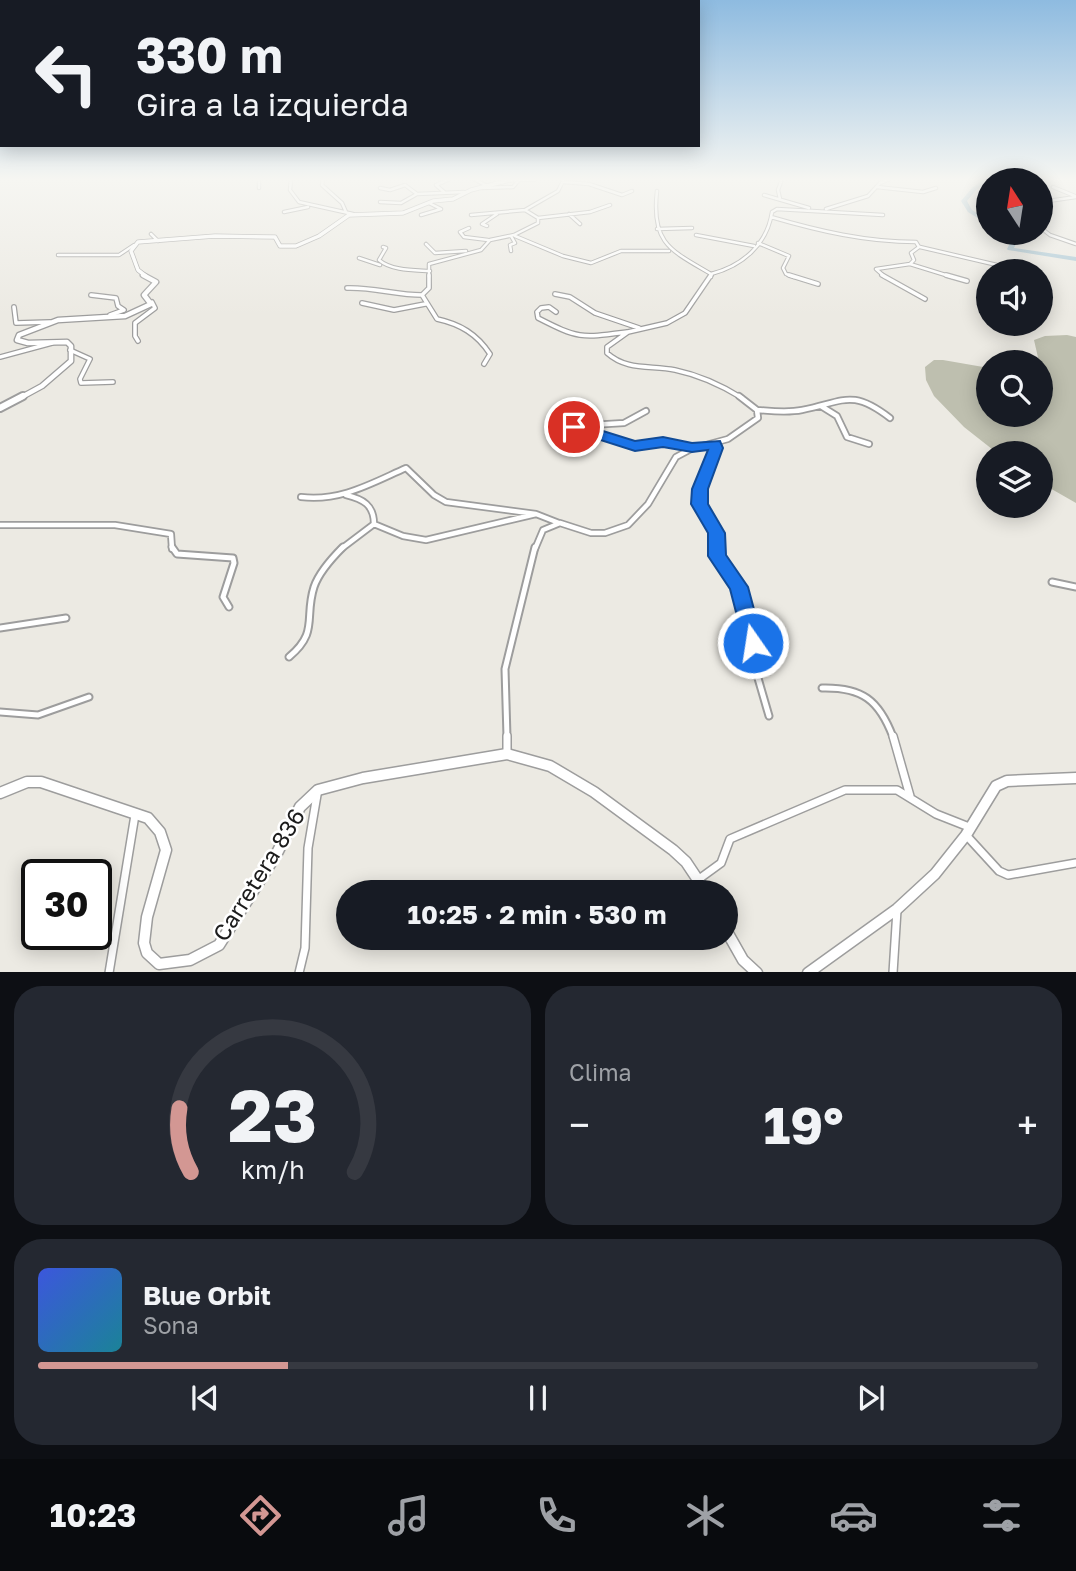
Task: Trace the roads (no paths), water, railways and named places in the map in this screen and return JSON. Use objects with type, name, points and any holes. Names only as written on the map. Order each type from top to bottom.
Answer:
[{"type":"street","points":[[58,255],[119,255],[147,240],[242,235],[275,237],[280,246],[288,248],[319,236],[337,224]]},
{"type":"street","points":[[483,224],[487,226]]},
{"type":"street","points":[[426,244],[432,252],[443,254],[478,249],[488,242],[512,236],[535,224]]},
{"type":"street","points":[[656,224],[662,244],[711,274],[726,271],[741,262],[769,231],[770,224]]},
{"type":"street","points":[[794,224],[817,231],[900,244],[916,243],[919,247],[976,260]]},
{"type":"street","points":[[469,228],[460,232],[464,237],[488,242]]},
{"type":"street","points":[[657,229],[692,228]]},
{"type":"street","points":[[150,234],[158,240]]},
{"type":"street","points":[[696,235],[769,246],[789,256],[783,268],[786,274],[818,284]]},
{"type":"street","points":[[512,236],[562,257],[590,263],[598,262],[615,251],[672,250]]},
{"type":"street","points":[[511,251],[510,245],[515,243],[512,236]]},
{"type":"street","points":[[1054,236],[1076,244]]},
{"type":"street","points":[[347,288],[371,288],[396,295],[422,295],[429,288],[428,266],[432,262],[481,250],[488,242]]},
{"type":"street","points":[[134,245],[131,251],[136,256],[139,271],[156,282],[144,295],[155,308],[135,323],[135,336],[138,341]]},
{"type":"street","points":[[383,247],[386,248],[379,262],[388,266]]},
{"type":"street","points":[[910,264],[914,260],[911,253],[919,247]]},
{"type":"street","points":[[359,258],[388,266],[430,271]]},
{"type":"street","points":[[925,299],[876,269],[910,264],[967,281]]},
{"type":"street","points":[[556,312],[549,307],[541,308],[537,312],[538,318],[573,336],[589,337],[628,332],[667,323],[685,313],[696,302],[711,274]]},
{"type":"street","points":[[555,294],[570,297],[595,313],[632,323],[639,328]]},
{"type":"street","points":[[91,295],[117,298],[118,306],[124,310],[96,320]]},
{"type":"street","points":[[422,295],[437,319],[458,324],[483,341],[490,354],[484,364]]},
{"type":"street","points":[[14,307],[16,323],[96,320],[132,314],[152,302]]},
{"type":"street","points":[[362,303],[386,312],[402,311],[425,303]]},
{"type":"street","points":[[0,408],[48,381],[71,361],[71,344],[60,341],[28,343],[17,340],[19,335],[51,321]]},
{"type":"street","points":[[628,332],[607,347],[607,353],[620,365],[668,369],[687,374],[740,395],[757,410],[798,411],[846,397],[857,398],[890,418]]},
{"type":"street","points":[[0,357],[60,341]]},
{"type":"street","points":[[70,350],[90,359],[80,379],[81,383],[113,382]]},
{"type":"street","points":[[820,406],[837,416],[839,427],[846,437],[869,444]]},
{"type":"street","points":[[646,411],[624,423],[573,426],[635,446],[663,442],[692,448],[715,444],[749,426],[758,418],[757,410]]},
{"type":"street","points":[[715,444],[716,448],[700,489],[700,504],[717,533],[717,556],[739,587],[754,638],[753,661],[769,716]]},
{"type":"street","points":[[301,497],[316,500],[345,495],[406,468],[434,495],[446,502],[536,514],[580,532],[600,535],[625,529],[648,506],[671,462],[692,448]]},
{"type":"street","points":[[345,495],[357,497],[371,506],[375,513],[374,524]]},
{"type":"street","points":[[374,524],[403,536],[426,540],[536,514]]},
{"type":"street","points":[[507,754],[505,669],[535,547],[543,530],[560,523]]},
{"type":"street","points":[[289,657],[303,647],[311,634],[313,591],[317,579],[347,542],[374,524]]},
{"type":"street","points":[[0,525],[115,525],[171,534],[172,550],[177,554],[233,558],[234,564],[223,597],[229,607]]},
{"type":"street","points":[[1052,582],[1068,583],[1076,587]]},
{"type":"street","points":[[0,628],[66,618]]},
{"type":"street","points":[[822,688],[853,690],[883,715],[892,733],[910,796]]},
{"type":"street","points":[[0,712],[38,715],[89,696]]},
{"type":"street","name":"Carretera 836","points":[[0,793],[27,782],[41,782],[148,818],[156,826],[165,842],[166,850],[146,920],[144,940],[146,952],[159,964],[172,964],[205,956],[219,945],[277,853],[300,807],[317,790],[363,778],[507,754],[528,757],[556,767],[673,850],[699,879]]},
{"type":"street","points":[[808,972],[897,909],[935,874],[968,831],[996,786],[1007,781],[1076,778]]},
{"type":"street","points":[[699,879],[721,863],[730,839],[845,790],[887,788],[910,796],[968,831],[999,871],[1008,875],[1076,863]]},
{"type":"street","points":[[299,972],[305,948],[308,848],[317,790]]},
{"type":"street","points":[[109,972],[135,814]]},
{"type":"street","points":[[893,972],[897,909]]},
{"type":"street","points":[[737,950],[743,960],[757,972]]},
{"type":"waterway","points":[[1012,245],[1010,249],[1076,259]]}]
